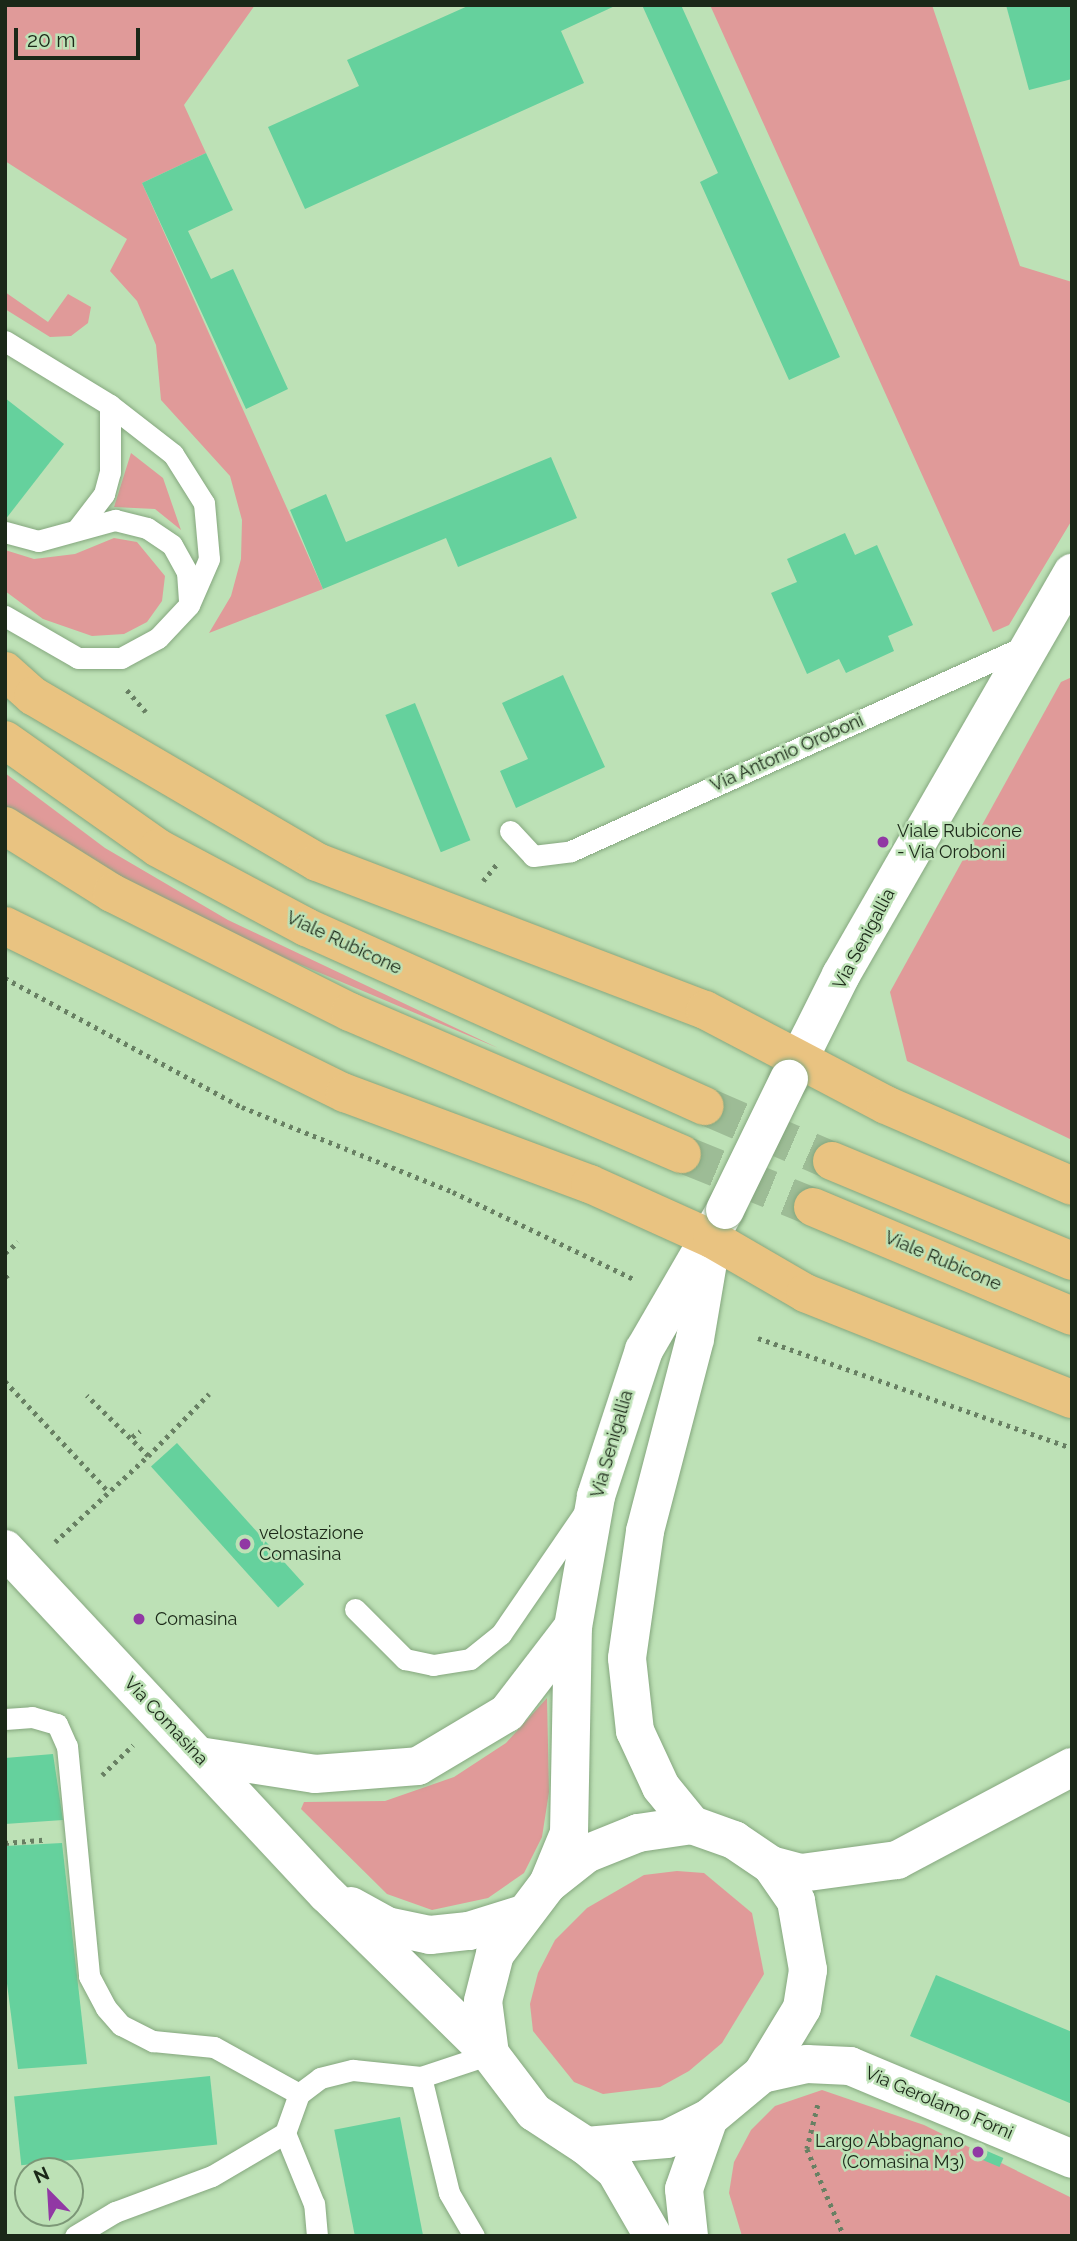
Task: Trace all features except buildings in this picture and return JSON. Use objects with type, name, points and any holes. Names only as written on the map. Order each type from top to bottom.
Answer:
[{"type":"highway","points":[[5,671],[33,696],[317,862],[705,1010],[793,1070],[1072,1186]]},
{"type":"highway","name":"Viale Rubicone","points":[[5,740],[158,848],[306,927],[705,1106]]},
{"type":"highway","points":[[5,826],[113,894],[350,1012],[682,1154]]},
{"type":"highway","points":[[5,926],[345,1093],[590,1184],[718,1225],[805,1293],[1072,1399]]},
{"type":"highway","points":[[832,1161],[1072,1261]]},
{"type":"highway","name":"Viale Rubicone","points":[[813,1207],[1072,1316]]},
{"type":"street","name":"Via Senigallia","points":[[548,1884],[569,1833],[573,1627],[596,1496],[644,1350],[718,1225],[793,1070],[1072,573]]},
{"type":"street","name":"Via Antonio Oroboni","points":[[1031,643],[1072,624]]},
{"type":"street","name":"Via Senigallia","points":[[692,1825],[662,1787],[635,1731],[630,1634],[645,1531],[695,1339],[718,1225]]},
{"type":"street","name":"Via Comasina","points":[[5,1549],[327,1894],[490,2054],[534,2112],[586,2146]]},
{"type":"street","points":[[199,1756],[315,1774],[418,1766],[507,1713],[573,1627]]},
{"type":"street","points":[[490,2054],[484,2001],[495,1954],[520,1914],[548,1884],[586,1854],[638,1833],[692,1825],[734,1840],[771,1865],[801,1873],[897,1860],[1072,1767]]},
{"type":"street","points":[[586,2146],[667,2139],[709,2118],[762,2074],[792,2033],[808,1970],[796,1901],[771,1865]]},
{"type":"street","name":"Via Comasina","points":[[327,1894],[387,1926],[430,1935],[469,1931],[520,1914]]},
{"type":"street","name":"Via Gerolamo Forni","points":[[762,2074],[807,2064],[850,2066],[1072,2159]]},
{"type":"street","points":[[689,2236],[684,2189],[709,2118]]},
{"type":"street","points":[[586,2146],[615,2170],[653,2236]]},
{"type":"lane","points":[[5,341],[110,405],[173,454],[204,503],[209,559],[189,605],[158,638],[121,658],[78,658],[5,617]]},
{"type":"lane","points":[[78,528],[104,494],[110,472],[110,405]]},
{"type":"lane","points":[[5,532],[38,541],[115,520],[147,528],[172,545],[187,572],[189,605]]},
{"type":"lane","name":"Via Antonio Oroboni","points":[[510,831],[533,856],[571,851],[1031,643]]},
{"type":"lane","points":[[355,1609],[405,1659],[433,1665],[470,1659],[501,1634],[596,1496]]},
{"type":"lane","points":[[5,1719],[32,1717],[57,1724],[67,1746],[89,1976],[106,2008],[121,2025],[153,2041],[214,2047],[299,2094]]},
{"type":"lane","points":[[75,2236],[115,2212],[203,2181],[285,2133],[299,2094],[320,2078],[353,2070],[421,2077],[490,2054]]},
{"type":"lane","points":[[421,2077],[449,2193],[474,2236]]},
{"type":"lane","points":[[285,2133],[314,2204],[317,2236]]},
{"type":"path","points":[[475,890],[496,865]]},
{"type":"path","points":[[5,978],[242,1107],[453,1192],[634,1279]]},
{"type":"path","points":[[5,1253],[18,1242]]},
{"type":"path","points":[[758,1338],[1072,1448]]},
{"type":"path","points":[[5,1381],[109,1492]]},
{"type":"path","points":[[52,1545],[209,1394]]},
{"type":"path","points":[[87,1396],[148,1455]]},
{"type":"path","points":[[132,1437],[140,1431]]},
{"type":"path","points":[[822,2090],[807,2149],[844,2236]]},
{"type":"shaded area","points":[[5,5],[255,5],[184,105],[206,153],[142,183],[323,589],[209,633],[231,596],[241,559],[242,520],[230,476],[161,400],[156,345],[137,301],[110,271],[127,239],[5,161]]},
{"type":"shaded area","points":[[710,5],[932,5],[1020,266],[1072,282],[1072,520],[1009,625],[993,632]]},
{"type":"shaded area","points":[[5,292],[48,322],[68,294],[91,307],[88,323],[71,336],[50,337],[5,309]]},
{"type":"shaded area","points":[[131,453],[163,478],[181,530],[155,509],[114,507]]},
{"type":"shaded area","points":[[114,538],[137,542],[165,576],[162,601],[147,622],[124,634],[92,636],[43,619],[5,591],[5,550],[34,559],[75,554]]},
{"type":"shaded area","points":[[1072,677],[1072,1140],[907,1061],[890,992],[1061,682]]},
{"type":"shaded area","points":[[5,773],[105,848],[228,920],[498,1048],[223,932],[120,877],[5,807]]},
{"type":"shaded area","points":[[547,1698],[549,1792],[542,1837],[524,1873],[488,1898],[432,1910],[387,1894],[301,1809],[304,1802],[385,1801],[454,1777],[506,1743]]},
{"type":"shaded area","points":[[677,1871],[704,1873],[752,1913],[764,1974],[722,2043],[689,2071],[660,2087],[603,2094],[574,2082],[533,2031],[530,2004],[538,1973],[555,1940],[587,1908],[644,1875]]},
{"type":"shaded area","points":[[822,2090],[924,2125],[1072,2198],[1072,2236],[742,2236],[729,2193],[734,2162],[751,2130],[775,2106]]},
{"type":"tunnel","points":[[705,1106],[832,1161]]},
{"type":"tunnel","points":[[682,1154],[813,1207]]},
{"type":"place","name":"Viale Rubicone - Via Oroboni","points":[[883,842]]},
{"type":"place","name":"velostazione Comasina","points":[[245,1544]]},
{"type":"place","name":"Comasina","points":[[139,1619]]},
{"type":"place","name":"Largo Abbagnano (Comasina M3)","points":[[978,2152]]}]
